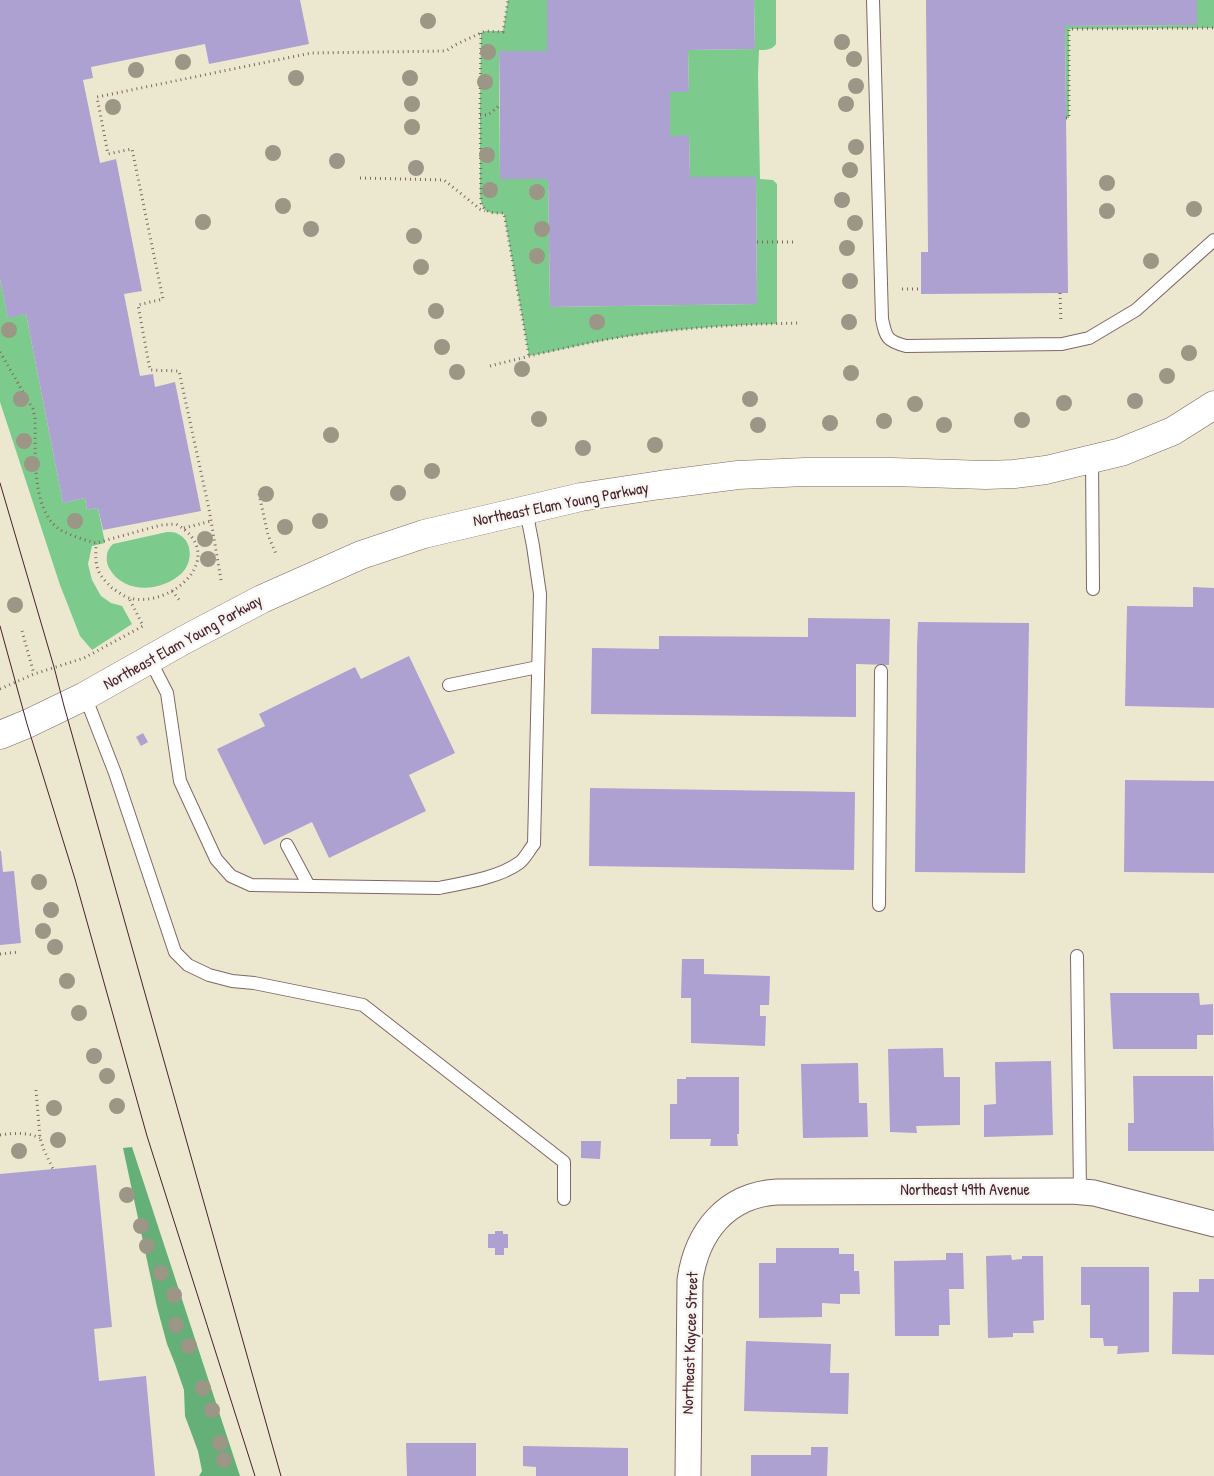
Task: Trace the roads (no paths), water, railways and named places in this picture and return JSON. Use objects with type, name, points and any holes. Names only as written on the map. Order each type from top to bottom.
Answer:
[{"type":"street","name":"Northeast Elam Young Parkway","points":[[0,735],[85,696],[184,640],[262,599],[361,555],[424,534],[591,496],[738,475],[805,472],[892,472],[978,475],[1014,474],[1046,470],[1121,452],[1172,431],[1214,405]]},
{"type":"street","name":"Northeast 49th Avenue","points":[[718,1216],[743,1200],[770,1192],[1080,1192],[1094,1193],[1214,1224]]},
{"type":"street","name":"Northeast Kaycee Street","points":[[688,1476],[690,1280],[693,1262],[699,1246],[718,1216]]},
{"type":"lane","points":[[873,0],[882,319],[885,333],[892,342],[906,346],[1062,344],[1089,338],[1136,310],[1214,240]]},
{"type":"lane","points":[[1092,459],[1093,588]]},
{"type":"lane","points":[[150,660],[167,693],[180,781],[216,859],[231,876],[251,885],[439,888],[469,882],[501,872],[520,862],[534,844],[540,594],[526,510]]},
{"type":"lane","points":[[450,685],[538,667]]},
{"type":"lane","points":[[879,905],[881,671]]},
{"type":"lane","points":[[85,696],[115,773],[175,952],[188,965],[209,975],[363,1005],[564,1162],[564,1199]]},
{"type":"lane","points":[[287,845],[309,886]]},
{"type":"lane","points":[[1077,956],[1080,1192]]},
{"type":"tram line","points":[[0,483],[54,667],[281,1476]]},
{"type":"tram line","points":[[0,626],[27,724],[75,879],[147,1136],[255,1476]]}]
